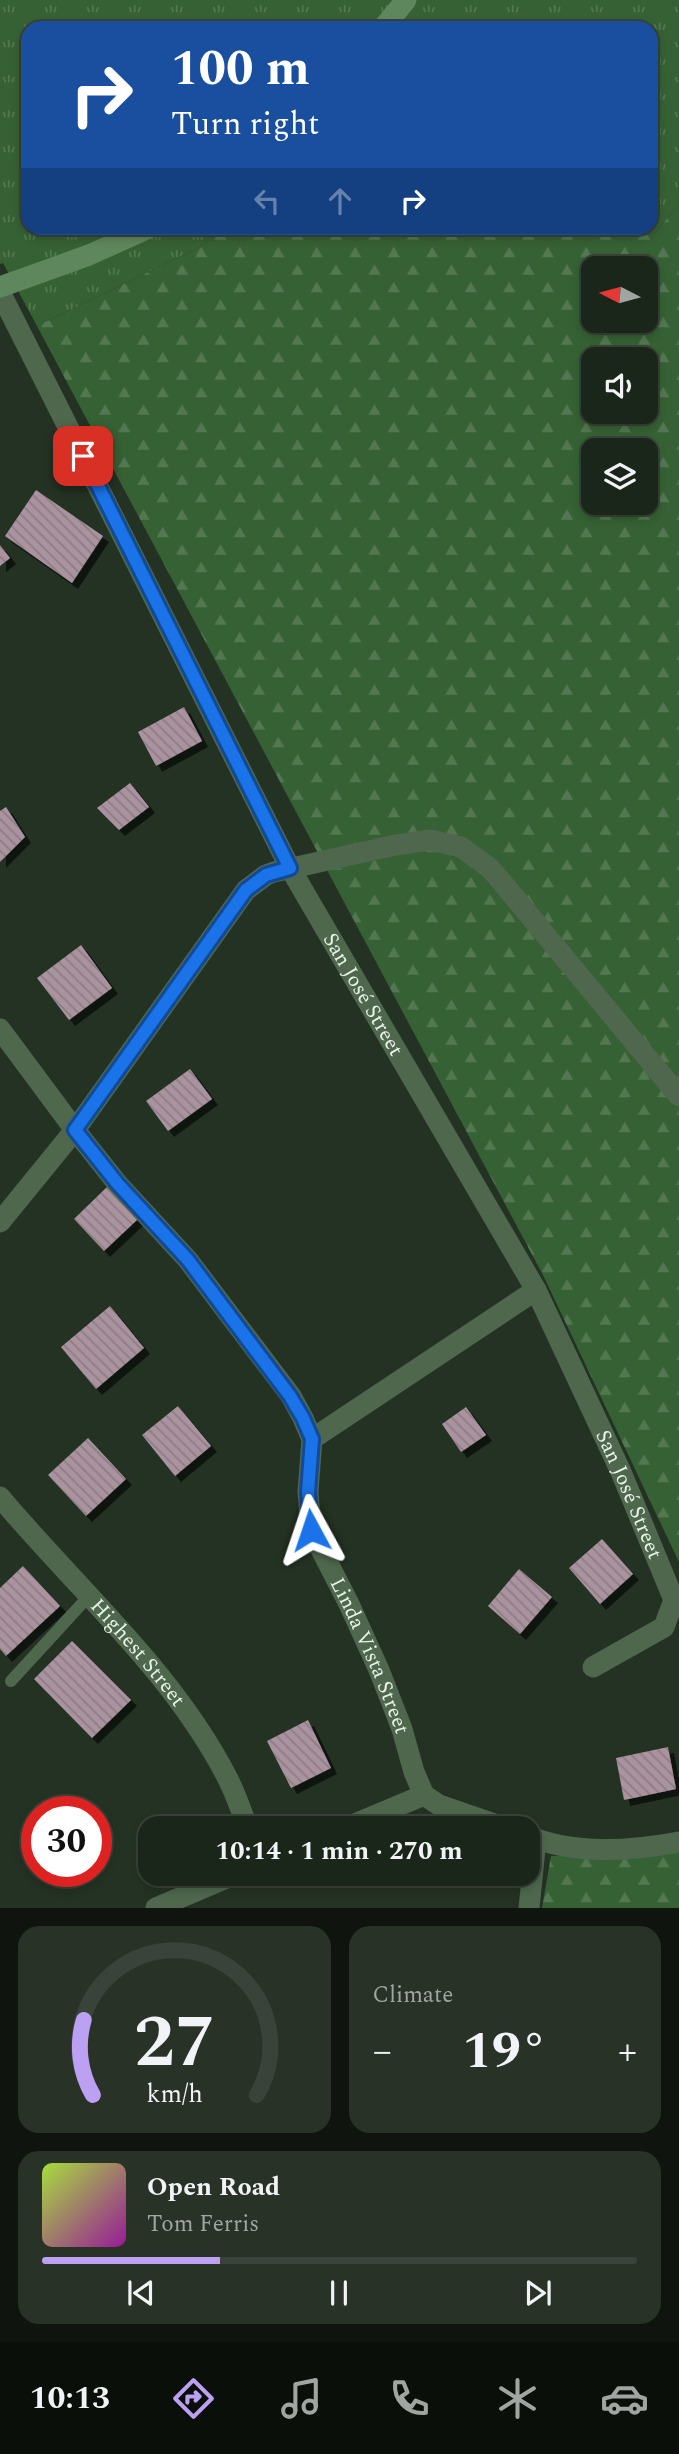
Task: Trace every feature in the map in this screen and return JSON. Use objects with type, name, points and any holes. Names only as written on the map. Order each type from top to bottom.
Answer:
[{"type":"main road","points":[[389,21],[406,0]]},
{"type":"main road","points":[[0,289],[133,235]]},
{"type":"street","name":"San José Street","points":[[0,289],[290,868],[536,1290],[621,1472],[674,1600],[664,1627],[593,1667]]},
{"type":"street","points":[[0,1222],[75,1130],[246,890],[266,875],[396,845],[430,840],[460,847],[491,869],[679,1096]]},
{"type":"street","points":[[0,1030],[117,1183],[188,1260],[290,1396],[312,1439],[536,1290]]},
{"type":"street","name":"Linda Vista Street","points":[[312,1439],[308,1492],[311,1530],[379,1670],[424,1795]]},
{"type":"street","name":"Highest Street","points":[[0,1497],[133,1646],[177,1700],[229,1781],[243,1816]]},
{"type":"street","points":[[374,1816],[424,1795],[439,1805],[471,1816]]},
{"type":"street","points":[[540,1840],[570,1848],[611,1850],[679,1842]]},
{"type":"street","points":[[156,1908],[208,1886]]},
{"type":"street","points":[[529,1908],[530,1886]]},
{"type":"lane","points":[[11,1681],[88,1597]]},
{"type":"green space","points":[[0,0],[679,0],[679,204],[658,229],[658,21],[21,21],[21,235],[216,235],[200,247],[37,326],[3,263],[0,264]]},
{"type":"green space","points":[[679,204],[679,1562],[544,1277],[37,326],[200,247],[216,235],[658,235],[658,229]]},
{"type":"green space","points":[[679,1851],[679,1908],[542,1908],[551,1856],[669,1854]]},
{"type":"building","points":[[36,490],[103,536],[72,583],[5,536]]},
{"type":"building","points":[[0,545],[10,558],[0,566]]},
{"type":"building","points":[[184,707],[202,741],[156,766],[138,732]]},
{"type":"building","points":[[130,783],[149,807],[119,830],[97,808]]},
{"type":"building","points":[[6,807],[25,837],[0,862],[0,811]]},
{"type":"building","points":[[81,945],[112,988],[69,1020],[37,978]]},
{"type":"building","points":[[190,1069],[212,1099],[168,1131],[146,1101]]},
{"type":"building","points":[[108,1186],[138,1219],[104,1251],[74,1219]]},
{"type":"building","points":[[110,1306],[144,1348],[96,1389],[61,1347]]},
{"type":"building","points":[[178,1406],[211,1446],[175,1476],[142,1435]]},
{"type":"building","points":[[466,1407],[486,1435],[461,1452],[442,1424]]},
{"type":"building","points":[[88,1438],[126,1479],[86,1516],[48,1475]]},
{"type":"building","points":[[602,1539],[633,1574],[600,1604],[569,1568]]},
{"type":"building","points":[[23,1566],[60,1606],[6,1656],[0,1649],[0,1588]]},
{"type":"building","points":[[519,1569],[552,1597],[520,1634],[488,1606]]},
{"type":"building","points":[[72,1641],[131,1700],[92,1738],[34,1679]]},
{"type":"building","points":[[308,1720],[331,1768],[291,1788],[267,1741]]},
{"type":"building","points":[[668,1747],[676,1789],[624,1800],[616,1758]]},
{"type":"route","points":[[83,456],[290,868],[266,875],[246,890],[75,1130],[117,1183],[188,1260],[290,1396],[303,1418],[312,1439],[308,1492],[311,1530]]}]
